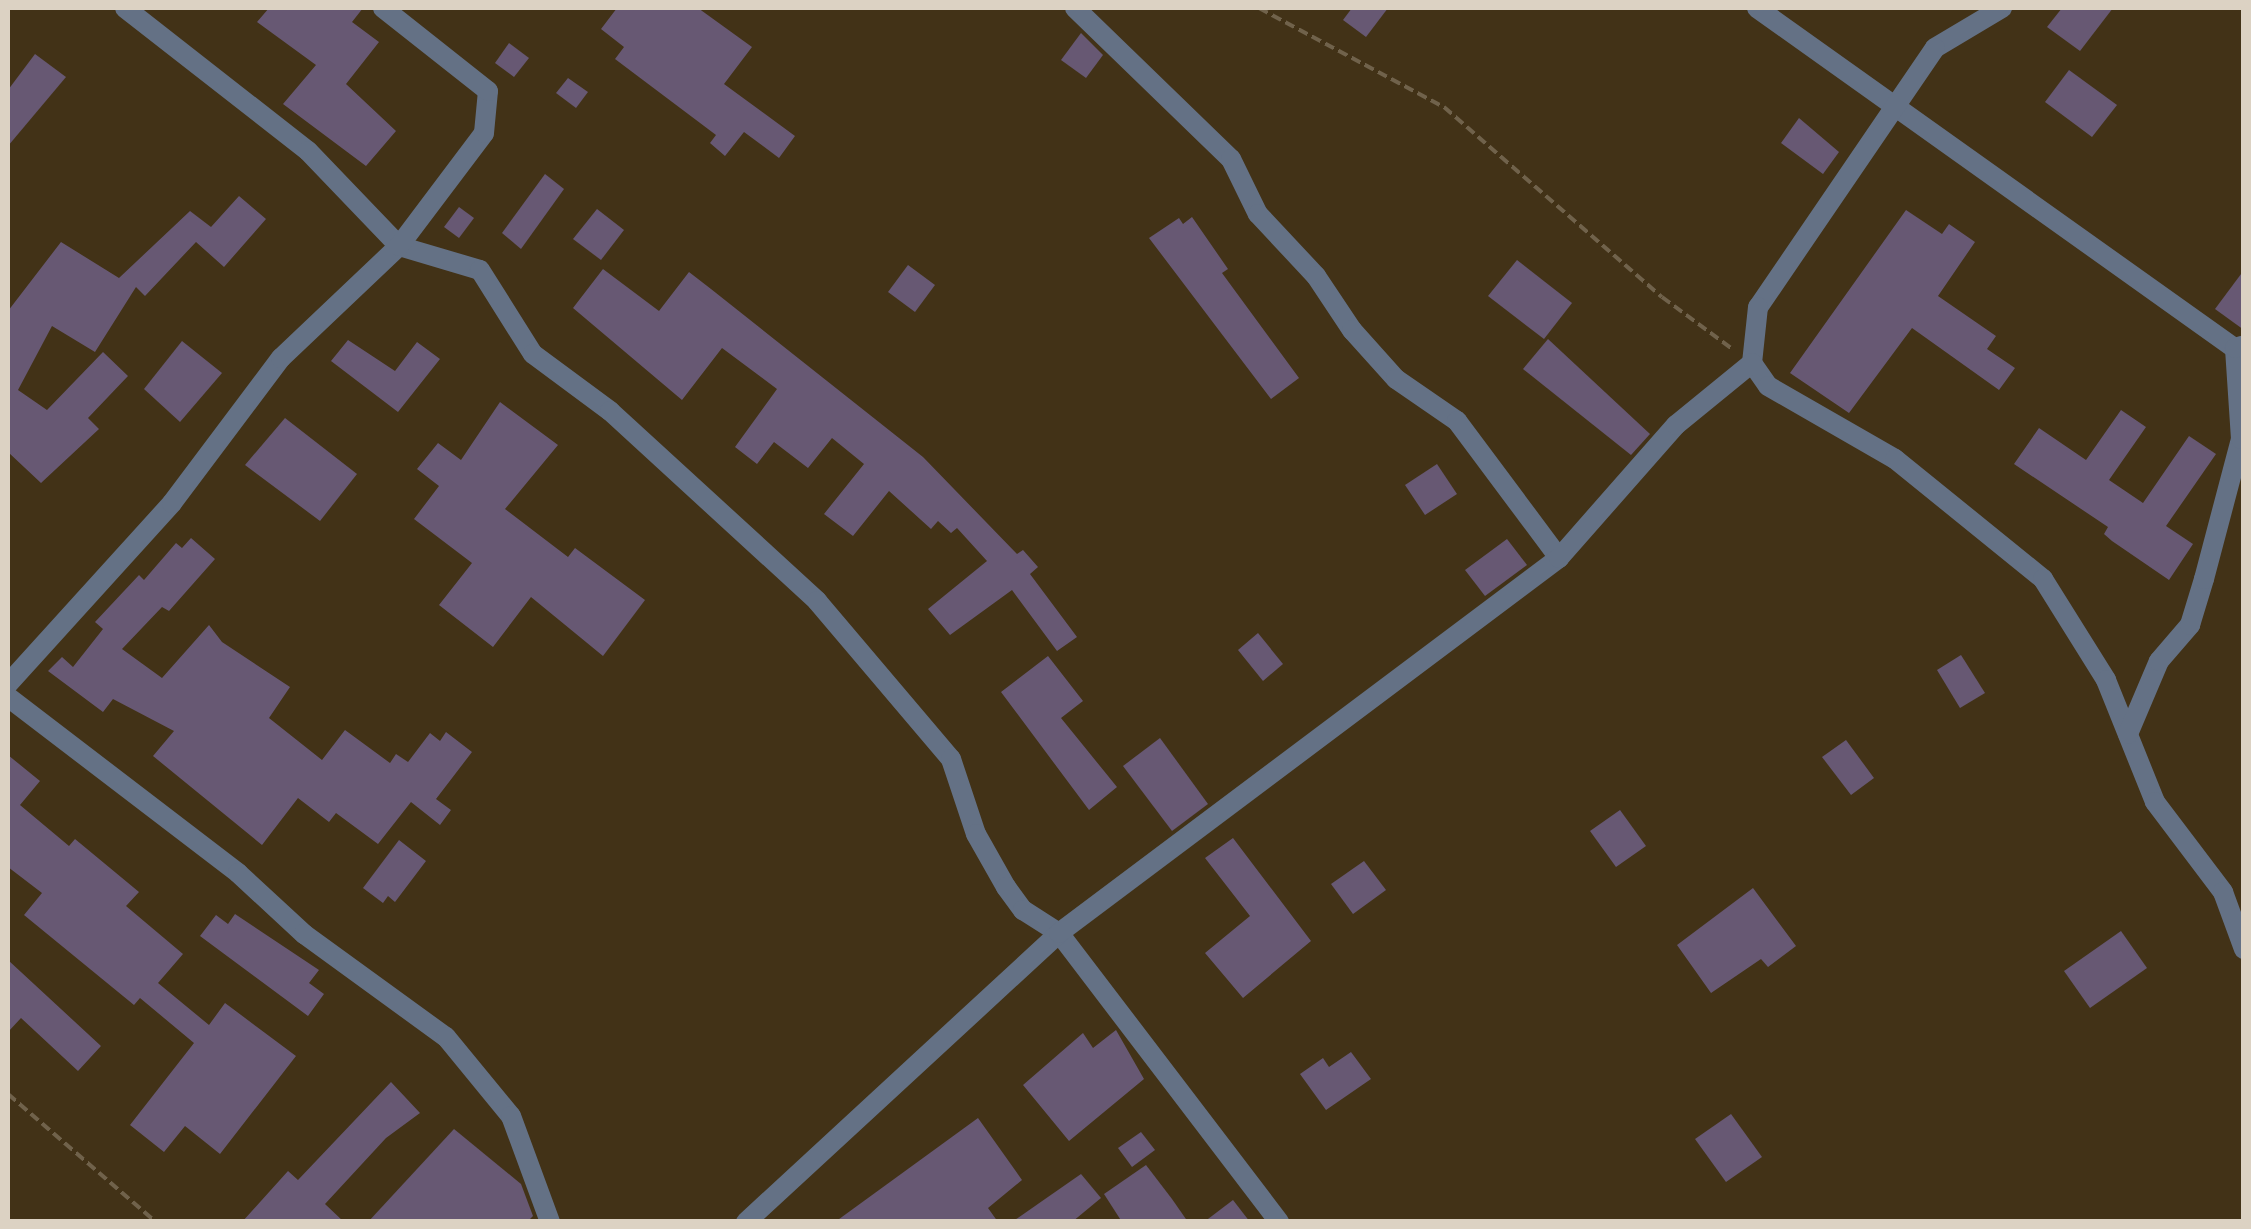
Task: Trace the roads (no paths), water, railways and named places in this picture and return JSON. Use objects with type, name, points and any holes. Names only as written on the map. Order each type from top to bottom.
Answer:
[{"type":"street","points":[[125,8],[308,151],[399,246],[480,270],[533,354],[610,410],[817,601],[950,759],[976,834],[1023,910],[1058,933],[1279,1222]]},
{"type":"street","points":[[8,684],[172,504],[280,358],[399,246],[484,133],[488,91],[383,8]]},
{"type":"street","points":[[1075,8],[1231,159],[1258,214],[1316,276],[1352,330],[1396,379],[1457,422],[1559,558]]},
{"type":"street","points":[[1756,8],[1893,111],[2241,349],[2241,439],[2204,579],[2190,624],[2159,661],[2128,734]]},
{"type":"street","points":[[2002,8],[1936,48],[1758,306],[1752,363],[1768,386],[1895,459],[2008,544],[2043,579],[2106,680],[2155,802],[2223,892],[2244,908]]},
{"type":"street","points":[[746,1222],[1058,933],[1559,558],[1676,425],[1752,363]]},
{"type":"street","points":[[8,696],[238,873],[304,934],[446,1037],[511,1116],[550,1222]]},
{"type":"street","points":[[2223,892],[2244,949]]}]
